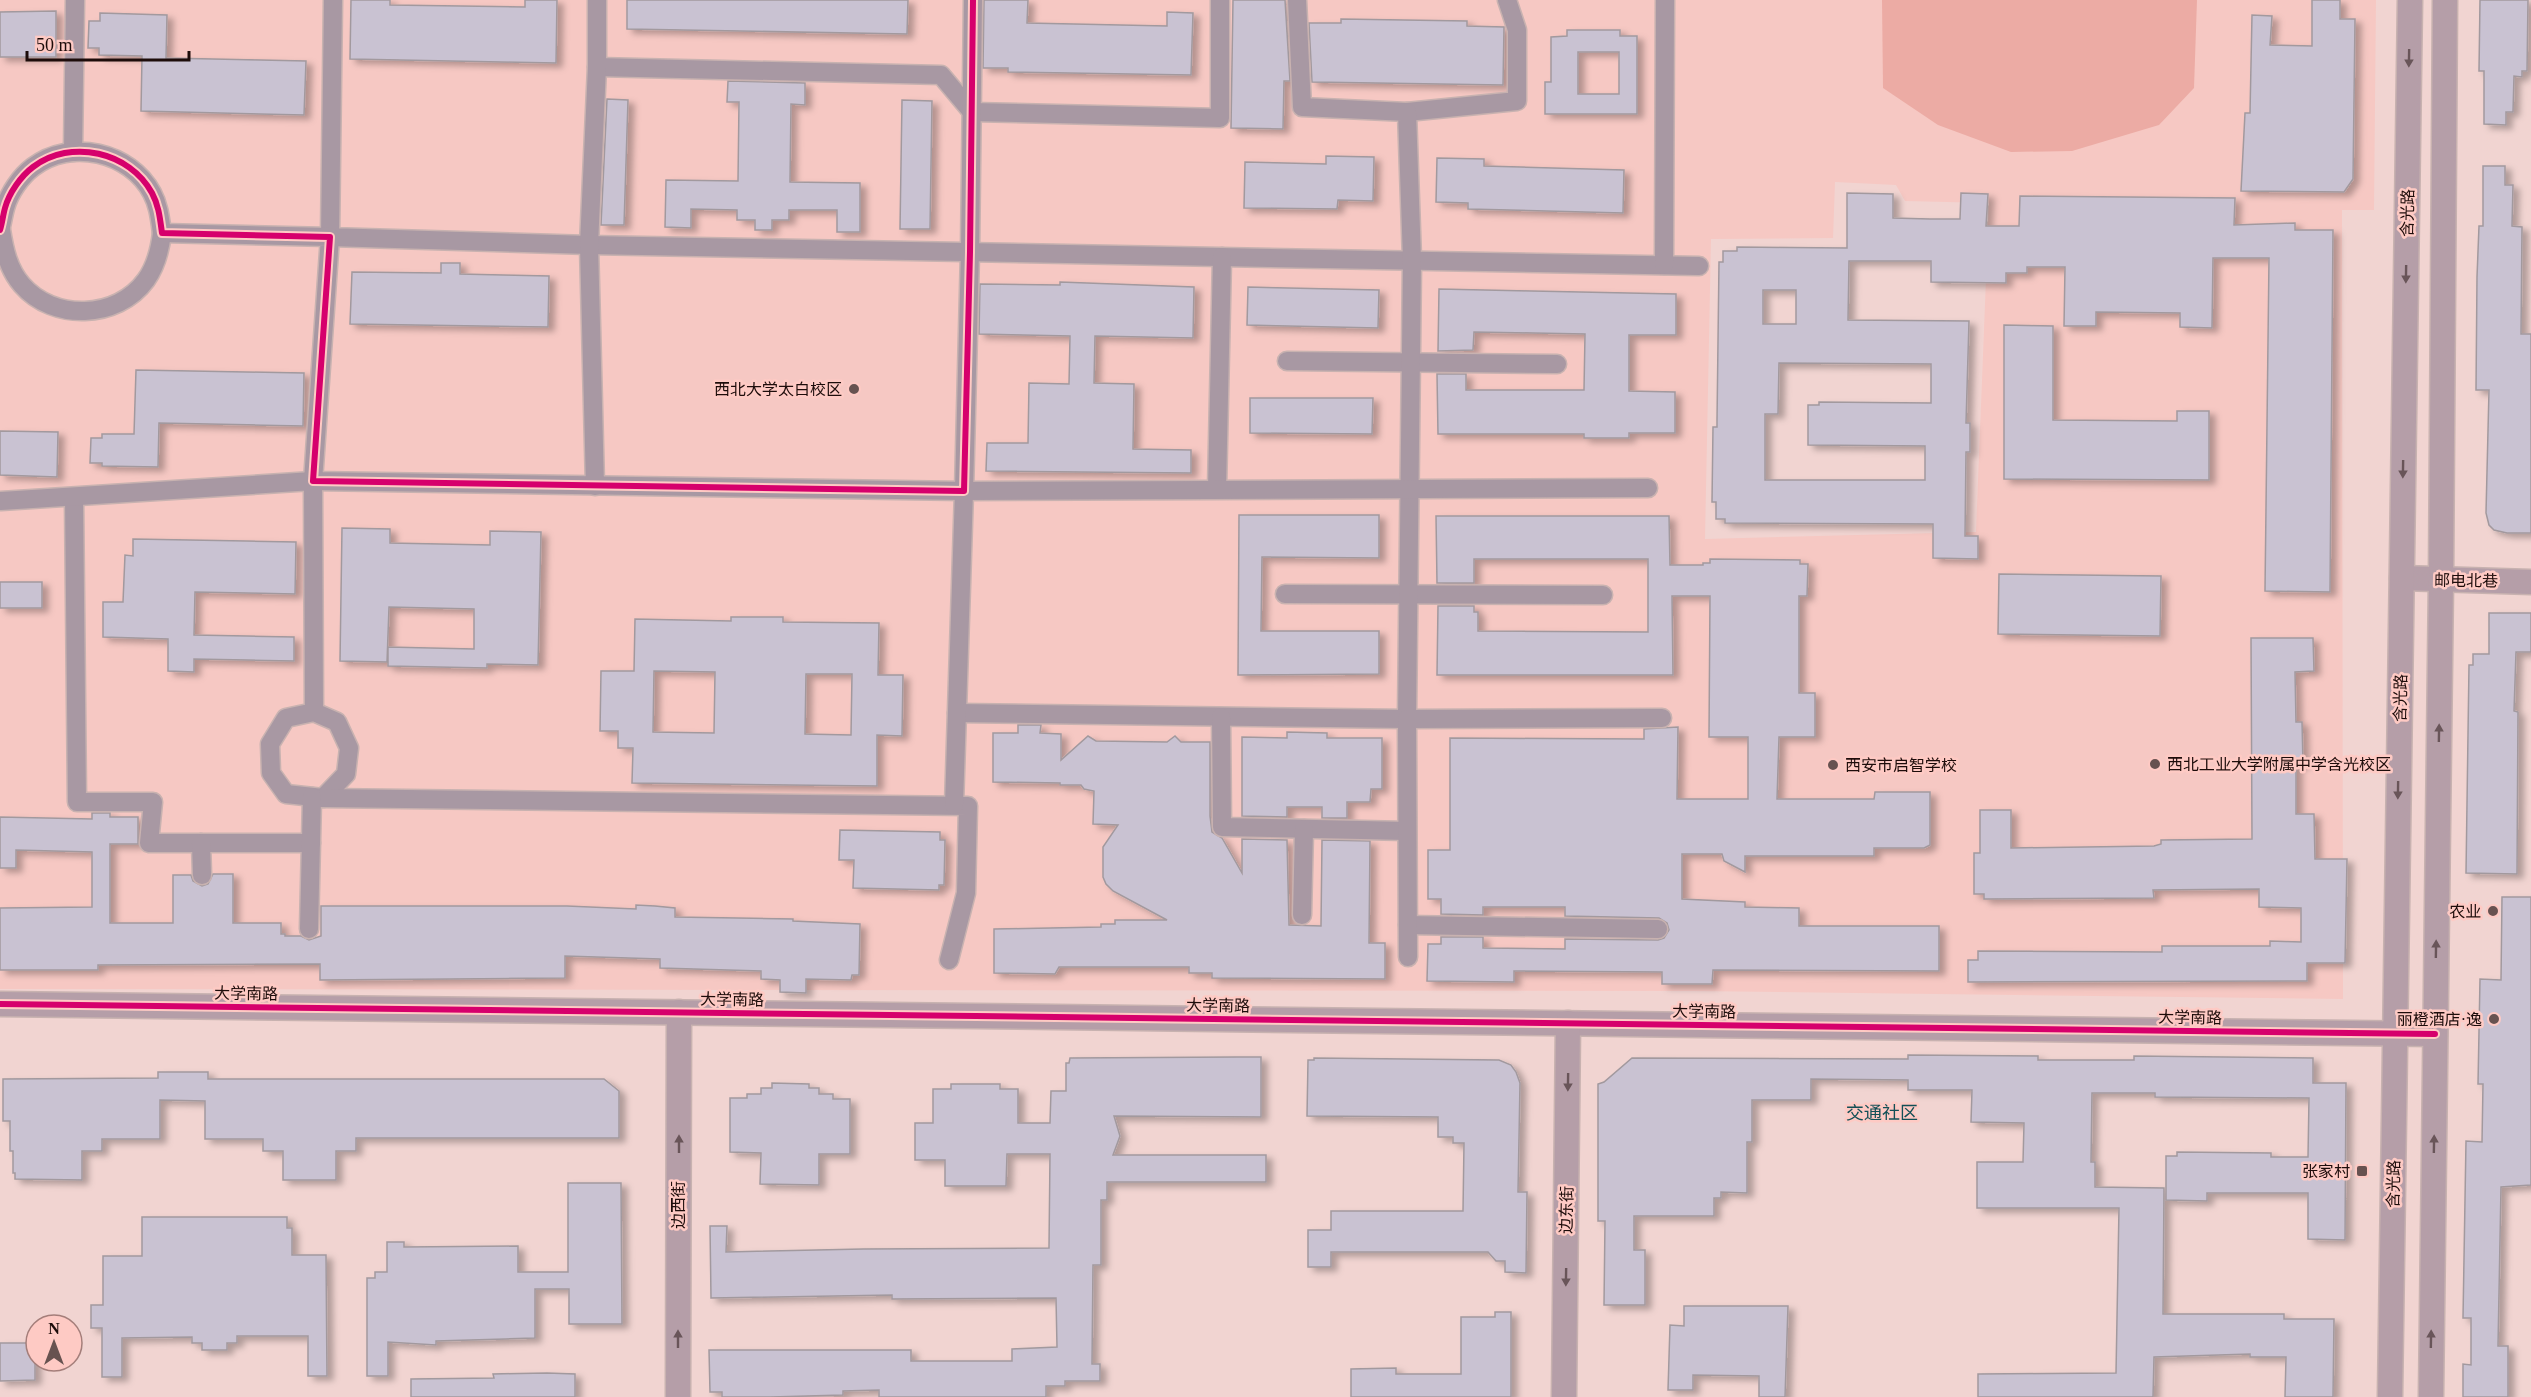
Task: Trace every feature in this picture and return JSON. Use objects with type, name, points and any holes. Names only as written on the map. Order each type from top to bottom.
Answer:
[{"type":"street","points":[[72,152],[75,0]]},
{"type":"street","points":[[314,712],[314,481],[330,237],[333,0]]},
{"type":"street","points":[[595,486],[589,245],[597,67],[597,0]]},
{"type":"street","points":[[954,805],[970,252],[973,0]]},
{"type":"street","points":[[597,67],[941,75],[972,112],[1220,118],[1220,0]]},
{"type":"street","points":[[1297,0],[1302,107],[1407,112],[1517,101],[1517,30],[1507,0]]},
{"type":"street","points":[[1664,265],[1665,0]]},
{"type":"street","name":"含光路","points":[[2390,1397],[2410,0]]},
{"type":"street","points":[[2431,1397],[2441,580],[2445,0]]},
{"type":"street","points":[[1407,112],[1412,260],[1407,719],[1408,957]]},
{"type":"street","points":[[87,151],[110,156],[133,169],[151,191],[158,205],[162,233],[160,251],[153,268],[134,292],[101,310],[78,312],[56,308],[37,298],[21,284],[4,254],[0,230],[5,207],[13,190],[34,167],[62,153],[72,152],[87,151]]},
{"type":"street","points":[[162,233],[589,245],[1699,266]]},
{"type":"street","points":[[1217,489],[1222,257]]},
{"type":"street","points":[[1287,361],[1557,364]]},
{"type":"street","points":[[0,501],[314,481],[964,490],[1648,488]]},
{"type":"street","points":[[74,497],[77,802],[153,802],[149,843],[311,843]]},
{"type":"street","name":"邮电北巷","points":[[2402,578],[2531,582]]},
{"type":"street","points":[[1285,594],[1603,596]]},
{"type":"street","points":[[309,929],[311,843],[318,797],[346,774],[349,748],[337,722],[314,712],[286,718],[270,744],[271,773],[286,794],[318,797],[968,806],[966,893],[949,960]]},
{"type":"street","points":[[957,713],[1407,719],[1662,718]]},
{"type":"street","points":[[1221,717],[1222,827],[1407,831]]},
{"type":"street","points":[[1302,915],[1304,829]]},
{"type":"street","points":[[201,843],[202,874]]},
{"type":"street","points":[[1408,925],[1658,929]]},
{"type":"street","name":"大学南路","points":[[0,1004],[2435,1034]]},
{"type":"street","name":"边西街","points":[[678,1397],[679,1012]]},
{"type":"street","name":"边东街","points":[[1564,1397],[1568,1023]]},
{"type":"shaded area","name":"西北大学太白校区","points":[[0,0],[2376,0],[2374,210],[2342,210],[2343,999],[1694,991],[0,989]],"holes":[[[1835,182],[1896,185],[1905,201],[1989,203],[1976,532],[1705,539],[1711,239],[1833,238]]]},
{"type":"shaded area","points":[[1882,0],[2197,0],[2194,88],[2159,125],[2072,151],[2011,152],[1938,125],[1883,88]]},
{"type":"building","points":[[351,0],[390,0],[390,5],[525,7],[525,0],[557,0],[556,63],[350,59]]},
{"type":"building","points":[[627,0],[908,0],[907,34],[627,29]]},
{"type":"building","points":[[984,0],[1028,0],[1027,23],[1167,26],[1167,12],[1193,13],[1191,75],[1008,72],[1008,68],[983,68]]},
{"type":"building","points":[[1233,0],[1285,0],[1290,81],[1284,81],[1283,129],[1231,128]]},
{"type":"building","points":[[2312,0],[2340,0],[2340,19],[2355,19],[2353,179],[2344,192],[2241,191],[2245,113],[2250,113],[2252,15],[2272,16],[2270,45],[2312,46]]},
{"type":"building","points":[[2480,0],[2528,0],[2527,71],[2522,71],[2522,77],[2514,76],[2513,112],[2506,112],[2506,125],[2484,124],[2484,71],[2479,71]]},
{"type":"building","points":[[56,11],[56,57],[0,57],[0,12]]},
{"type":"building","points":[[100,13],[167,15],[166,58],[306,61],[304,115],[141,111],[142,56],[99,55],[99,48],[88,48],[89,21],[100,21]]},
{"type":"building","points":[[1341,19],[1467,21],[1467,26],[1504,27],[1503,85],[1312,82],[1309,23],[1341,23]]},
{"type":"building","points":[[1567,30],[1620,30],[1620,36],[1637,36],[1637,114],[1545,114],[1545,82],[1551,82],[1551,37],[1567,36]],"holes":[[[1578,52],[1619,52],[1619,94],[1578,94]]]},
{"type":"building","points":[[728,81],[805,83],[805,105],[791,104],[790,182],[860,183],[860,232],[837,232],[837,210],[789,210],[789,220],[772,220],[772,230],[755,230],[755,220],[737,220],[737,210],[691,209],[691,228],[665,227],[666,180],[738,181],[739,102],[727,102]]},
{"type":"building","points":[[607,99],[628,100],[624,225],[601,225]]},
{"type":"building","points":[[902,100],[932,101],[930,229],[900,229]]},
{"type":"building","points":[[1326,156],[1374,157],[1373,201],[1338,200],[1337,209],[1244,208],[1245,162],[1326,164]]},
{"type":"building","points":[[1437,158],[1484,159],[1484,166],[1624,170],[1623,213],[1468,209],[1468,203],[1436,202]]},
{"type":"building","points":[[2483,166],[2505,166],[2505,185],[2513,185],[2512,226],[2522,227],[2521,334],[2531,334],[2531,533],[2507,533],[2494,530],[2489,525],[2486,513],[2489,390],[2476,390],[2477,277],[2479,226],[2483,226]]},
{"type":"building","points":[[1847,193],[1893,194],[1893,218],[1930,219],[1960,219],[1961,193],[1988,194],[1986,226],[2019,226],[2020,196],[2235,198],[2234,225],[2295,223],[2295,230],[2333,230],[2330,592],[2265,591],[2269,258],[2213,258],[2212,328],[2180,327],[2180,313],[2096,312],[2096,326],[2064,326],[2065,267],[2027,267],[2027,273],[2006,273],[2006,283],[1931,282],[1931,261],[1849,261],[1848,320],[1969,321],[1966,423],[1970,423],[1970,452],[1966,452],[1965,536],[1978,536],[1978,559],[1933,558],[1933,524],[1725,523],[1725,519],[1716,519],[1716,502],[1712,502],[1713,427],[1717,427],[1719,262],[1723,262],[1723,251],[1737,251],[1737,247],[1847,248]],"holes":[[[1763,290],[1796,290],[1796,324],[1763,324]],[[1779,363],[1931,364],[1931,403],[1819,402],[1819,405],[1808,405],[1808,445],[1925,446],[1925,480],[1765,480],[1765,414],[1778,414]]]},
{"type":"building","points":[[441,263],[460,263],[460,274],[549,276],[548,327],[350,324],[352,272],[441,273]]},
{"type":"building","points":[[1060,282],[1194,287],[1193,338],[1095,336],[1094,383],[1134,384],[1133,449],[1191,450],[1191,473],[986,471],[987,443],[1028,443],[1029,383],[1069,384],[1070,336],[979,334],[980,284],[1060,285]]},
{"type":"building","points":[[1248,287],[1379,290],[1378,328],[1247,325]]},
{"type":"building","points":[[1439,289],[1676,294],[1676,335],[1629,335],[1629,391],[1675,392],[1675,433],[1629,433],[1629,438],[1584,438],[1584,434],[1438,434],[1437,374],[1466,374],[1466,390],[1584,390],[1585,334],[1474,332],[1473,350],[1438,351]]},
{"type":"building","points":[[2004,325],[2053,326],[2053,420],[2177,421],[2177,411],[2209,411],[2209,480],[2004,479]]},
{"type":"building","points":[[136,370],[304,373],[303,426],[159,423],[158,467],[102,466],[102,463],[90,463],[91,438],[102,438],[102,434],[134,434]]},
{"type":"building","points":[[1250,398],[1373,398],[1372,434],[1250,433]]},
{"type":"building","points":[[0,431],[58,432],[57,477],[0,475]]},
{"type":"building","points":[[1239,515],[1379,515],[1379,558],[1262,557],[1261,631],[1379,631],[1379,674],[1238,675]]},
{"type":"building","points":[[1436,516],[1669,516],[1670,565],[1703,565],[1703,563],[1710,563],[1710,559],[1800,560],[1800,564],[1808,564],[1807,596],[1799,596],[1799,693],[1815,693],[1815,737],[1779,737],[1777,799],[1874,799],[1875,792],[1930,792],[1930,845],[1924,848],[1874,848],[1874,856],[1745,856],[1745,872],[1724,861],[1722,854],[1682,854],[1682,899],[1745,902],[1745,907],[1799,908],[1799,926],[1939,926],[1939,971],[1713,970],[1712,984],[1662,984],[1662,972],[1514,971],[1514,982],[1427,981],[1428,944],[1441,944],[1441,937],[1483,937],[1483,948],[1565,949],[1565,939],[1658,940],[1664,938],[1669,930],[1667,923],[1659,918],[1565,916],[1565,907],[1483,907],[1483,915],[1441,914],[1441,899],[1428,899],[1428,850],[1450,850],[1450,738],[1644,739],[1644,729],[1678,727],[1677,799],[1748,799],[1748,737],[1709,737],[1710,596],[1672,596],[1673,675],[1437,675],[1438,606],[1474,606],[1474,612],[1478,612],[1478,631],[1648,632],[1648,559],[1474,559],[1474,583],[1437,583]]},
{"type":"building","points":[[342,528],[390,529],[390,543],[490,545],[490,531],[541,532],[538,665],[487,664],[487,668],[388,666],[388,647],[474,649],[474,609],[389,607],[387,662],[340,661]]},
{"type":"building","points":[[133,539],[296,542],[295,594],[195,592],[194,635],[294,637],[294,661],[194,659],[194,672],[168,671],[168,639],[103,637],[103,602],[123,602],[125,555],[133,556]]},
{"type":"building","points":[[1999,574],[2161,576],[2160,636],[1998,634]]},
{"type":"building","points":[[0,582],[42,582],[42,608],[0,608]]},
{"type":"building","points":[[2489,613],[2531,613],[2531,652],[2516,652],[2514,711],[2518,712],[2517,874],[2466,873],[2469,665],[2473,665],[2473,654],[2489,654]]},
{"type":"building","points":[[731,617],[783,617],[783,622],[879,623],[878,675],[903,675],[902,736],[877,735],[877,786],[632,783],[633,748],[618,748],[618,731],[600,731],[601,671],[634,671],[635,619],[731,621]],"holes":[[[654,671],[715,672],[714,733],[653,732]],[[806,674],[852,674],[851,735],[805,734]]]},
{"type":"building","points":[[2251,638],[2313,638],[2314,671],[2295,672],[2296,722],[2302,722],[2303,764],[2296,764],[2296,814],[2314,814],[2315,859],[2347,859],[2345,963],[2307,963],[2307,981],[1968,982],[1968,960],[1978,960],[1978,951],[2162,952],[2162,946],[2270,946],[2270,941],[2301,942],[2301,908],[2259,907],[2259,889],[2153,890],[2154,898],[1984,899],[1984,894],[1974,894],[1974,853],[1980,853],[1980,810],[2011,810],[2011,848],[2154,846],[2161,844],[2161,840],[2252,839]]},
{"type":"building","points":[[1018,725],[1041,725],[1040,733],[1061,734],[1061,760],[1088,736],[1096,741],[1167,742],[1175,736],[1181,742],[1210,742],[1212,832],[1222,838],[1242,873],[1242,839],[1287,840],[1289,925],[1321,926],[1322,840],[1370,841],[1369,943],[1385,943],[1385,979],[1212,978],[1212,973],[1189,973],[1189,967],[1059,967],[1055,974],[994,973],[994,929],[1101,927],[1101,924],[1115,924],[1115,920],[1167,920],[1113,891],[1106,884],[1103,877],[1103,847],[1118,825],[1093,824],[1094,791],[1084,789],[1081,785],[1060,785],[1060,783],[993,782],[993,733],[1018,733]]},
{"type":"building","points":[[1287,732],[1327,733],[1327,738],[1382,738],[1382,789],[1371,789],[1370,802],[1347,802],[1347,818],[1322,818],[1322,807],[1287,807],[1287,817],[1242,816],[1242,737],[1287,738]]},
{"type":"building","points":[[92,813],[110,813],[110,817],[138,817],[138,844],[110,844],[110,923],[173,923],[173,875],[191,875],[193,881],[202,886],[208,884],[213,874],[233,874],[233,923],[281,923],[281,934],[301,936],[309,940],[321,936],[321,906],[567,906],[636,909],[636,905],[655,906],[675,908],[675,917],[793,919],[793,921],[860,924],[859,975],[852,975],[851,980],[806,979],[806,993],[780,992],[780,980],[761,979],[761,971],[660,968],[660,959],[565,956],[565,978],[320,980],[320,964],[98,965],[98,970],[0,970],[0,908],[92,907],[92,852],[16,850],[16,868],[0,868],[0,817],[92,819]]},
{"type":"building","points":[[840,830],[940,832],[940,840],[945,840],[944,885],[939,885],[939,890],[853,888],[854,860],[839,860]]},
{"type":"building","points":[[2502,897],[2531,897],[2531,1185],[2501,1187],[2498,1346],[2508,1346],[2508,1397],[2463,1397],[2463,1364],[2471,1365],[2471,1318],[2463,1318],[2466,1141],[2482,1142],[2483,1084],[2478,1084],[2480,979],[2501,980]]},
{"type":"building","points":[[1908,1055],[2038,1056],[2038,1060],[2134,1060],[2134,1056],[2313,1058],[2313,1083],[2346,1083],[2345,1240],[2308,1239],[2308,1193],[2207,1193],[2207,1201],[2166,1200],[2166,1156],[2177,1156],[2177,1152],[2271,1153],[2271,1157],[2308,1157],[2309,1098],[2155,1097],[2155,1093],[2092,1093],[2091,1162],[2095,1162],[2095,1187],[2164,1188],[2163,1314],[2284,1314],[2284,1319],[2334,1319],[2333,1397],[2285,1397],[2286,1357],[2250,1357],[2250,1354],[2154,1357],[2153,1397],[1978,1397],[1978,1374],[2116,1373],[2119,1208],[1977,1208],[1977,1162],[2023,1162],[2024,1123],[1971,1122],[1972,1090],[1908,1090],[1908,1080],[1811,1079],[1811,1100],[1752,1100],[1752,1142],[1747,1142],[1747,1193],[1721,1192],[1721,1198],[1714,1198],[1714,1216],[1634,1216],[1634,1250],[1645,1250],[1645,1305],[1604,1305],[1605,1221],[1598,1221],[1598,1084],[1604,1082],[1632,1058],[1908,1059]]},
{"type":"building","points":[[1261,1057],[1261,1117],[1114,1116],[1120,1136],[1113,1155],[1266,1155],[1266,1182],[1107,1182],[1107,1200],[1101,1200],[1101,1265],[1093,1265],[1092,1364],[1100,1364],[1100,1381],[1065,1381],[1065,1386],[1046,1386],[1046,1397],[879,1397],[879,1390],[843,1391],[843,1395],[722,1397],[722,1392],[710,1392],[709,1350],[911,1350],[911,1361],[1012,1361],[1012,1349],[1057,1347],[1056,1298],[892,1299],[892,1295],[711,1298],[710,1226],[727,1226],[726,1252],[1049,1248],[1050,1154],[1007,1154],[1006,1186],[945,1186],[945,1160],[915,1160],[915,1123],[933,1123],[933,1089],[951,1089],[951,1084],[1000,1084],[1000,1089],[1018,1089],[1018,1123],[1050,1123],[1051,1091],[1066,1091],[1066,1063],[1069,1063],[1070,1058]]},
{"type":"building","points":[[1314,1058],[1499,1060],[1511,1065],[1520,1083],[1518,1192],[1527,1192],[1526,1273],[1505,1272],[1505,1261],[1496,1261],[1488,1252],[1331,1252],[1331,1267],[1308,1267],[1308,1230],[1331,1230],[1331,1211],[1463,1211],[1464,1143],[1453,1143],[1453,1137],[1438,1137],[1438,1117],[1307,1116],[1308,1060],[1314,1060]]},
{"type":"building","points":[[158,1072],[208,1072],[208,1079],[604,1079],[619,1091],[619,1138],[356,1138],[356,1151],[336,1151],[336,1180],[283,1180],[283,1151],[263,1151],[263,1139],[205,1139],[205,1101],[160,1100],[160,1139],[102,1139],[102,1151],[82,1151],[82,1180],[15,1179],[13,1151],[10,1151],[10,1121],[3,1121],[3,1079],[158,1078]]},
{"type":"building","points":[[772,1083],[809,1084],[809,1088],[819,1088],[819,1094],[833,1094],[833,1099],[850,1099],[850,1154],[819,1154],[819,1185],[760,1184],[761,1153],[730,1152],[730,1098],[747,1098],[747,1094],[761,1094],[761,1088],[772,1088]]},
{"type":"building","points":[[568,1183],[621,1183],[622,1324],[569,1324],[569,1289],[535,1289],[535,1338],[436,1341],[436,1345],[388,1342],[388,1376],[367,1376],[367,1278],[375,1278],[375,1272],[387,1272],[387,1242],[404,1242],[404,1247],[518,1246],[518,1272],[568,1272]]},
{"type":"building","points":[[142,1217],[287,1217],[287,1228],[292,1228],[292,1255],[326,1255],[327,1376],[308,1376],[308,1336],[237,1336],[237,1343],[227,1343],[227,1350],[202,1350],[202,1343],[192,1343],[192,1337],[122,1338],[122,1377],[102,1377],[102,1328],[91,1328],[91,1305],[103,1305],[103,1256],[142,1256]]},
{"type":"building","points":[[1684,1306],[1788,1306],[1785,1397],[1759,1397],[1759,1376],[1693,1375],[1693,1390],[1668,1390],[1670,1325],[1684,1326]]},
{"type":"building","points":[[1495,1312],[1511,1312],[1511,1397],[1351,1397],[1351,1369],[1396,1368],[1396,1374],[1461,1374],[1461,1317],[1495,1317]]},
{"type":"building","points":[[0,1343],[24,1343],[24,1373],[35,1373],[35,1380],[0,1381]]},
{"type":"building","points":[[493,1374],[575,1374],[575,1397],[411,1397],[411,1379],[494,1378]]},
{"type":"cycle path","points":[[0,230],[9,197],[24,175],[48,158],[65,153],[82,152],[115,159],[142,179],[156,203],[162,233],[330,237],[313,481],[964,491],[973,0]]},
{"type":"cycle path","points":[[0,1004],[2435,1034]]},
{"type":"place","name":"西北大学太白校区","points":[[854,389]]},
{"type":"place","name":"西北工业大学附属中学含光校区","points":[[2155,764]]},
{"type":"place","name":"西安市启智学校","points":[[1833,765]]},
{"type":"place","name":"农业","points":[[2493,911]]},
{"type":"place","name":"丽橙酒店·逸","points":[[2494,1019]]},
{"type":"place","name":"张家村","points":[[2362,1171]]},
{"type":"district","name":"交通社区","points":[[1882,1113]]}]
